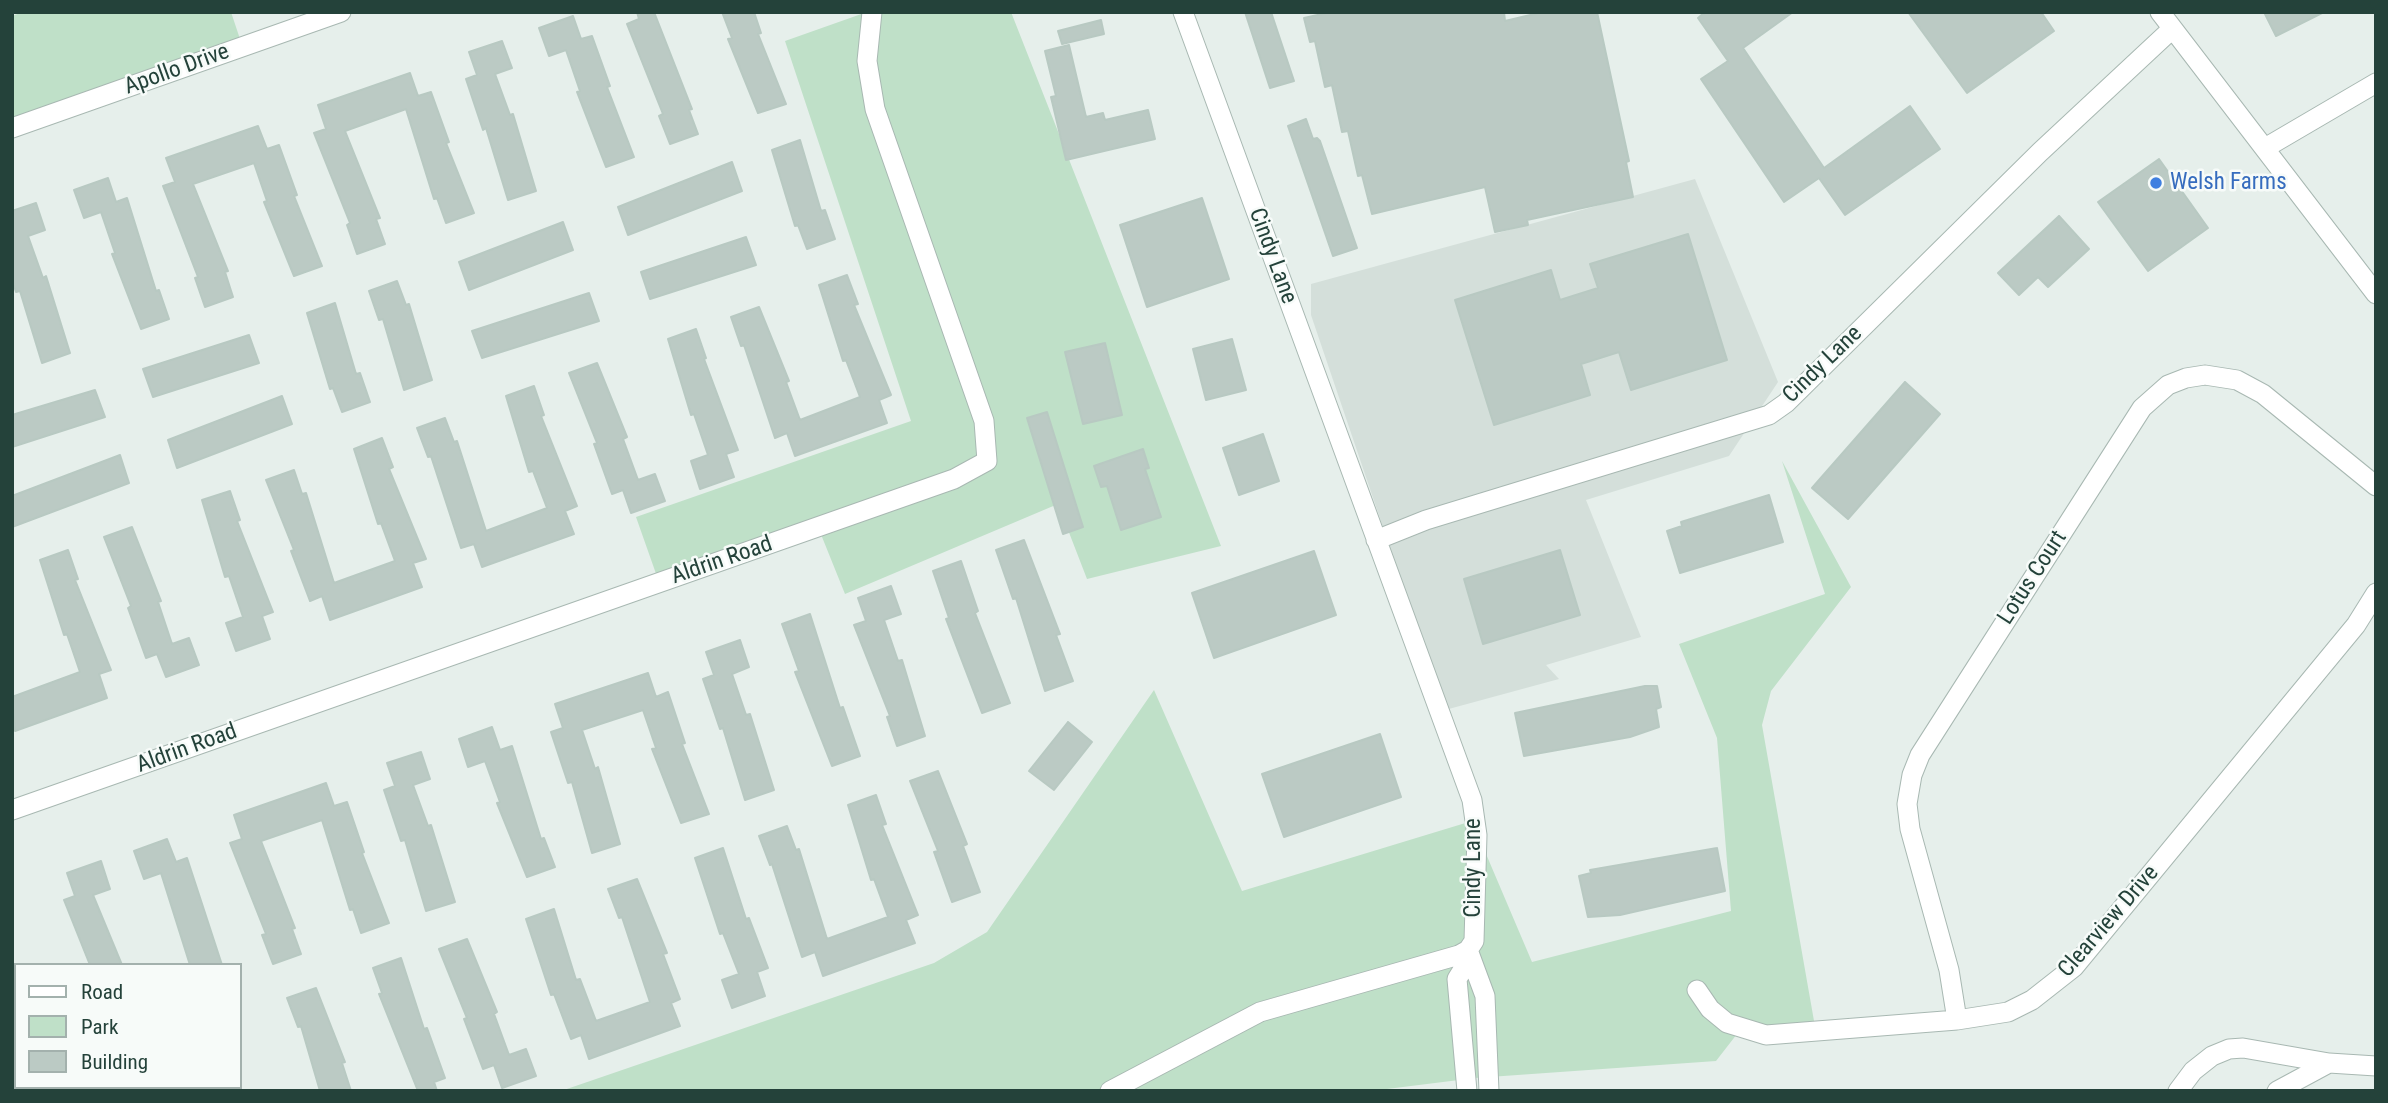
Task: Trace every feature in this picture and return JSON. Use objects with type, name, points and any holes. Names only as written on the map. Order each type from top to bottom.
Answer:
[{"type":"street","name":"Apollo Drive","points":[[12,128],[341,12]]},
{"type":"street","name":"Aldrin Road","points":[[12,810],[942,483],[987,461],[984,421],[875,109],[867,61],[872,12]]},
{"type":"street","name":"Cindy Lane","points":[[1183,12],[1476,814],[1474,941],[1457,979],[1467,1091]]},
{"type":"street","points":[[2160,12],[2376,294]]},
{"type":"street","name":"Cindy Lane","points":[[1376,540],[1426,520],[1769,415],[1786,402],[2040,152],[2172,29]]},
{"type":"street","points":[[2265,148],[2376,83]]},
{"type":"street","name":"Lotus Court","points":[[1957,1020],[1949,970],[1910,829],[1907,804],[1912,775],[1928,744],[2142,408],[2168,386],[2186,378],[2205,375],[2237,380],[2263,394],[2376,486]]},
{"type":"street","name":"Clearview Drive","points":[[1697,990],[1710,1009],[1727,1023],[1766,1035],[1957,1020],[2008,1012],[2046,991],[2074,967],[2356,625],[2376,593]]},
{"type":"street","points":[[1110,1091],[1260,1012],[1466,954],[1481,980],[1485,996],[1489,1091]]},
{"type":"street","points":[[2178,1091],[2193,1071],[2212,1056],[2229,1049],[2243,1048],[2329,1063],[2376,1066]]},
{"type":"street","points":[[2277,1091],[2329,1063]]},
{"type":"shaded area","points":[[1695,179],[1778,382],[1729,456],[1586,500],[1641,637],[1546,665],[1559,679],[1445,710],[1311,315],[1311,284]]},
{"type":"green space","points":[[23,12],[231,12],[244,51],[12,126],[12,16]]},
{"type":"green space","points":[[867,12],[1011,12],[1221,546],[1087,579],[1058,504],[845,594],[818,527],[660,585],[636,517],[911,421],[785,41]]},
{"type":"green space","points":[[1782,461],[1851,587],[1771,691],[1762,725],[1817,1038],[1737,1034],[1716,1061],[1475,1078],[1371,1091],[561,1091],[934,963],[987,932],[1154,690],[1242,891],[1472,821],[1532,962],[1731,911],[1717,738],[1679,644],[1825,594]]},
{"type":"building","points":[[637,12],[654,12],[692,109],[689,110],[698,134],[670,144],[659,116],[663,114],[627,24],[639,19]]},
{"type":"building","points":[[722,12],[754,12],[761,33],[758,34],[786,104],[758,113],[728,39],[732,38]]},
{"type":"building","points":[[1245,12],[1271,12],[1294,81],[1270,88]]},
{"type":"building","points":[[1331,12],[1504,12],[1505,21],[1543,12],[1597,12],[1629,161],[1626,162],[1633,197],[1527,220],[1528,225],[1495,232],[1485,187],[1372,214],[1362,175],[1358,176],[1348,131],[1342,132],[1332,85],[1325,87],[1315,41],[1310,42],[1304,18]]},
{"type":"building","points":[[1705,12],[1793,12],[1743,48],[1824,168],[1910,106],[1940,149],[1845,215],[1819,178],[1784,202],[1701,79],[1728,61],[1698,18]]},
{"type":"building","points":[[1908,12],[2041,12],[2054,31],[1967,93]]},
{"type":"building","points":[[2264,12],[2324,12],[2276,36]]},
{"type":"building","points":[[573,16],[581,39],[592,36],[610,86],[607,87],[634,157],[606,167],[577,92],[580,91],[566,50],[549,56],[539,28]]},
{"type":"building","points":[[1101,20],[1104,34],[1062,44],[1058,31]]},
{"type":"building","points":[[502,41],[512,68],[495,74],[510,115],[513,114],[536,191],[508,200],[486,128],[483,130],[466,79],[477,75],[469,52]]},
{"type":"building","points":[[1069,45],[1086,117],[1103,113],[1105,120],[1148,110],[1155,139],[1066,160],[1051,97],[1056,96],[1045,51]]},
{"type":"building","points":[[410,73],[418,96],[431,92],[449,142],[446,143],[474,213],[446,223],[437,198],[434,199],[406,109],[345,131],[380,218],[376,219],[385,244],[357,254],[347,225],[350,223],[314,133],[326,129],[318,105]]},
{"type":"building","points":[[1306,119],[1313,139],[1320,141],[1357,248],[1333,256],[1288,126]]},
{"type":"building","points":[[258,126],[267,149],[279,145],[297,195],[294,196],[322,266],[294,276],[264,202],[267,201],[254,163],[193,184],[228,271],[225,272],[233,297],[205,307],[195,278],[198,277],[163,186],[175,182],[166,158]]},
{"type":"building","points":[[800,140],[821,211],[825,210],[835,239],[807,249],[798,225],[795,226],[772,150]]},
{"type":"building","points":[[2159,159],[2208,228],[2148,271],[2098,202]]},
{"type":"building","points":[[732,162],[742,191],[628,235],[618,207]]},
{"type":"building","points":[[108,178],[116,202],[127,198],[156,291],[159,290],[169,319],[141,329],[112,254],[115,253],[101,212],[84,218],[74,190]]},
{"type":"building","points":[[1202,198],[1229,279],[1147,307],[1120,225]]},
{"type":"building","points":[[36,203],[45,230],[28,236],[43,278],[46,276],[70,353],[42,363],[20,291],[16,292],[12,280],[12,211]]},
{"type":"building","points":[[2059,216],[2089,249],[2048,287],[2038,277],[2019,295],[1998,273]]},
{"type":"building","points":[[563,222],[573,250],[469,290],[459,262]]},
{"type":"building","points":[[1688,234],[1727,360],[1631,390],[1619,352],[1581,364],[1590,395],[1494,425],[1455,300],[1551,270],[1560,300],[1598,288],[1590,264]]},
{"type":"building","points":[[746,237],[756,265],[650,299],[641,272]]},
{"type":"building","points":[[847,275],[858,304],[854,305],[891,395],[879,400],[887,423],[795,456],[787,433],[775,438],[744,345],[741,346],[731,317],[759,307],[789,381],[786,382],[800,420],[860,397],[846,360],[843,361],[819,285]]},
{"type":"building","points":[[397,281],[406,305],[409,304],[432,380],[404,390],[383,319],[379,320],[369,291]]},
{"type":"building","points":[[589,293],[599,321],[482,358],[472,331]]},
{"type":"building","points":[[335,303],[356,374],[360,373],[370,402],[342,412],[333,388],[330,389],[307,313]]},
{"type":"building","points":[[696,329],[706,358],[704,359],[738,450],[726,454],[734,477],[700,489],[691,461],[708,455],[694,414],[691,415],[668,339]]},
{"type":"building","points":[[249,335],[259,363],[153,397],[143,369]]},
{"type":"building","points":[[1232,339],[1246,390],[1206,400],[1193,349]]},
{"type":"building","points":[[1105,343],[1122,415],[1083,424],[1065,352]]},
{"type":"building","points":[[597,363],[627,437],[623,439],[638,480],[655,474],[665,501],[631,513],[623,490],[612,494],[594,444],[597,443],[569,373]]},
{"type":"building","points":[[1905,382],[1940,414],[1848,519],[1812,488]]},
{"type":"building","points":[[534,386],[544,415],[541,416],[577,506],[565,511],[574,534],[482,567],[474,544],[461,548],[431,456],[428,457],[417,428],[445,418],[454,442],[457,441],[486,531],[547,508],[533,471],[529,472],[506,396]]},
{"type":"building","points":[[95,390],[105,417],[12,447],[12,415]]},
{"type":"building","points":[[282,396],[292,424],[177,468],[168,440]]},
{"type":"building","points":[[1047,412],[1083,527],[1063,534],[1027,418]]},
{"type":"building","points":[[1263,434],[1279,481],[1239,495],[1223,448]]},
{"type":"building","points":[[382,438],[393,467],[389,469],[426,559],[413,563],[422,587],[330,620],[322,596],[310,601],[291,551],[294,550],[266,480],[294,470],[302,494],[306,493],[334,583],[395,561],[381,523],[378,524],[354,449]]},
{"type":"building","points":[[1143,449],[1149,468],[1145,469],[1161,517],[1121,530],[1107,486],[1101,487],[1094,466]]},
{"type":"building","points":[[120,455],[129,483],[12,527],[12,496]]},
{"type":"building","points":[[230,491],[240,520],[237,521],[273,612],[262,616],[270,639],[236,651],[226,623],[243,617],[229,576],[225,577],[202,500]]},
{"type":"building","points":[[1769,495],[1783,542],[1680,573],[1667,531],[1682,526],[1681,522]]},
{"type":"building","points":[[132,527],[161,601],[158,602],[172,644],[189,638],[199,665],[166,677],[157,654],[146,658],[128,608],[131,606],[104,537]]},
{"type":"building","points":[[1024,540],[1060,634],[1056,635],[1073,681],[1045,691],[1016,598],[1013,599],[996,550]]},
{"type":"building","points":[[68,550],[78,579],[75,580],[111,670],[99,674],[107,698],[15,731],[12,697],[80,672],[67,634],[64,635],[40,560]]},
{"type":"building","points":[[1560,550],[1580,615],[1483,644],[1464,579]]},
{"type":"building","points":[[1314,551],[1336,615],[1214,658],[1192,593]]},
{"type":"building","points":[[961,561],[978,611],[975,613],[1010,703],[982,713],[946,619],[949,618],[933,571]]},
{"type":"building","points":[[891,586],[901,614],[884,620],[898,661],[902,660],[925,736],[897,746],[887,717],[890,716],[854,625],[866,621],[858,598]]},
{"type":"building","points":[[810,614],[840,708],[843,707],[860,756],[832,766],[795,672],[799,671],[782,624]]},
{"type":"building","points":[[740,640],[749,667],[732,674],[746,715],[750,714],[774,790],[745,800],[723,728],[720,729],[703,679],[714,675],[706,652]]},
{"type":"building","points":[[648,673],[656,697],[668,692],[685,743],[682,744],[709,814],[681,823],[652,749],[656,748],[643,710],[582,730],[595,769],[598,767],[620,844],[592,853],[572,782],[568,783],[551,732],[563,728],[555,704]]},
{"type":"building","points":[[1645,686],[1657,686],[1661,707],[1656,709],[1659,727],[1630,737],[1524,756],[1515,713]]},
{"type":"building","points":[[1068,722],[1092,742],[1054,790],[1029,771]]},
{"type":"building","points":[[492,727],[500,750],[512,746],[541,839],[544,838],[555,867],[527,877],[497,803],[500,802],[485,761],[468,767],[459,739]]},
{"type":"building","points":[[1380,734],[1401,797],[1284,837],[1262,774]]},
{"type":"building","points":[[421,752],[430,779],[413,785],[428,826],[431,825],[455,902],[426,911],[405,840],[401,841],[384,790],[395,786],[387,763]]},
{"type":"building","points":[[938,771],[967,844],[963,846],[980,892],[952,902],[934,852],[938,851],[910,781]]},
{"type":"building","points":[[326,783],[334,806],[347,802],[364,852],[362,853],[389,923],[361,933],[353,909],[350,910],[322,820],[261,841],[295,928],[292,929],[301,954],[273,964],[262,935],[266,934],[230,843],[242,839],[234,815]]},
{"type":"building","points":[[876,795],[886,824],[882,825],[918,915],[906,920],[915,943],[823,976],[815,952],[802,957],[772,864],[770,865],[759,836],[787,826],[796,850],[799,849],[827,939],[888,917],[874,879],[871,880],[848,805]]},
{"type":"building","points":[[167,839],[176,862],[187,858],[221,963],[189,963],[161,873],[144,879],[134,851]]},
{"type":"building","points":[[723,848],[746,919],[749,918],[768,968],[757,972],[765,996],[732,1008],[722,980],[739,974],[723,933],[720,934],[695,858]]},
{"type":"building","points":[[1717,848],[1725,891],[1620,915],[1588,917],[1579,876],[1591,873],[1590,870]]},
{"type":"building","points":[[101,861],[110,889],[93,895],[121,963],[89,963],[64,900],[75,896],[67,873]]},
{"type":"building","points":[[637,879],[667,953],[663,954],[680,999],[671,1003],[680,1026],[589,1059],[581,1035],[571,1039],[554,994],[551,995],[526,919],[554,909],[576,980],[580,979],[596,1021],[650,1002],[622,917],[619,918],[608,889]]},
{"type":"building","points":[[467,939],[497,1012],[494,1014],[509,1055],[526,1049],[536,1076],[502,1088],[494,1065],[483,1069],[464,1019],[467,1018],[439,949]]},
{"type":"building","points":[[401,958],[424,1029],[427,1028],[445,1078],[434,1082],[437,1091],[418,1091],[379,994],[382,993],[373,968]]},
{"type":"building","points":[[316,988],[345,1062],[342,1063],[351,1091],[320,1091],[301,1026],[298,1027],[287,998]]},
{"type":"place","name":"Welsh Farms","points":[[2156,183]]}]
